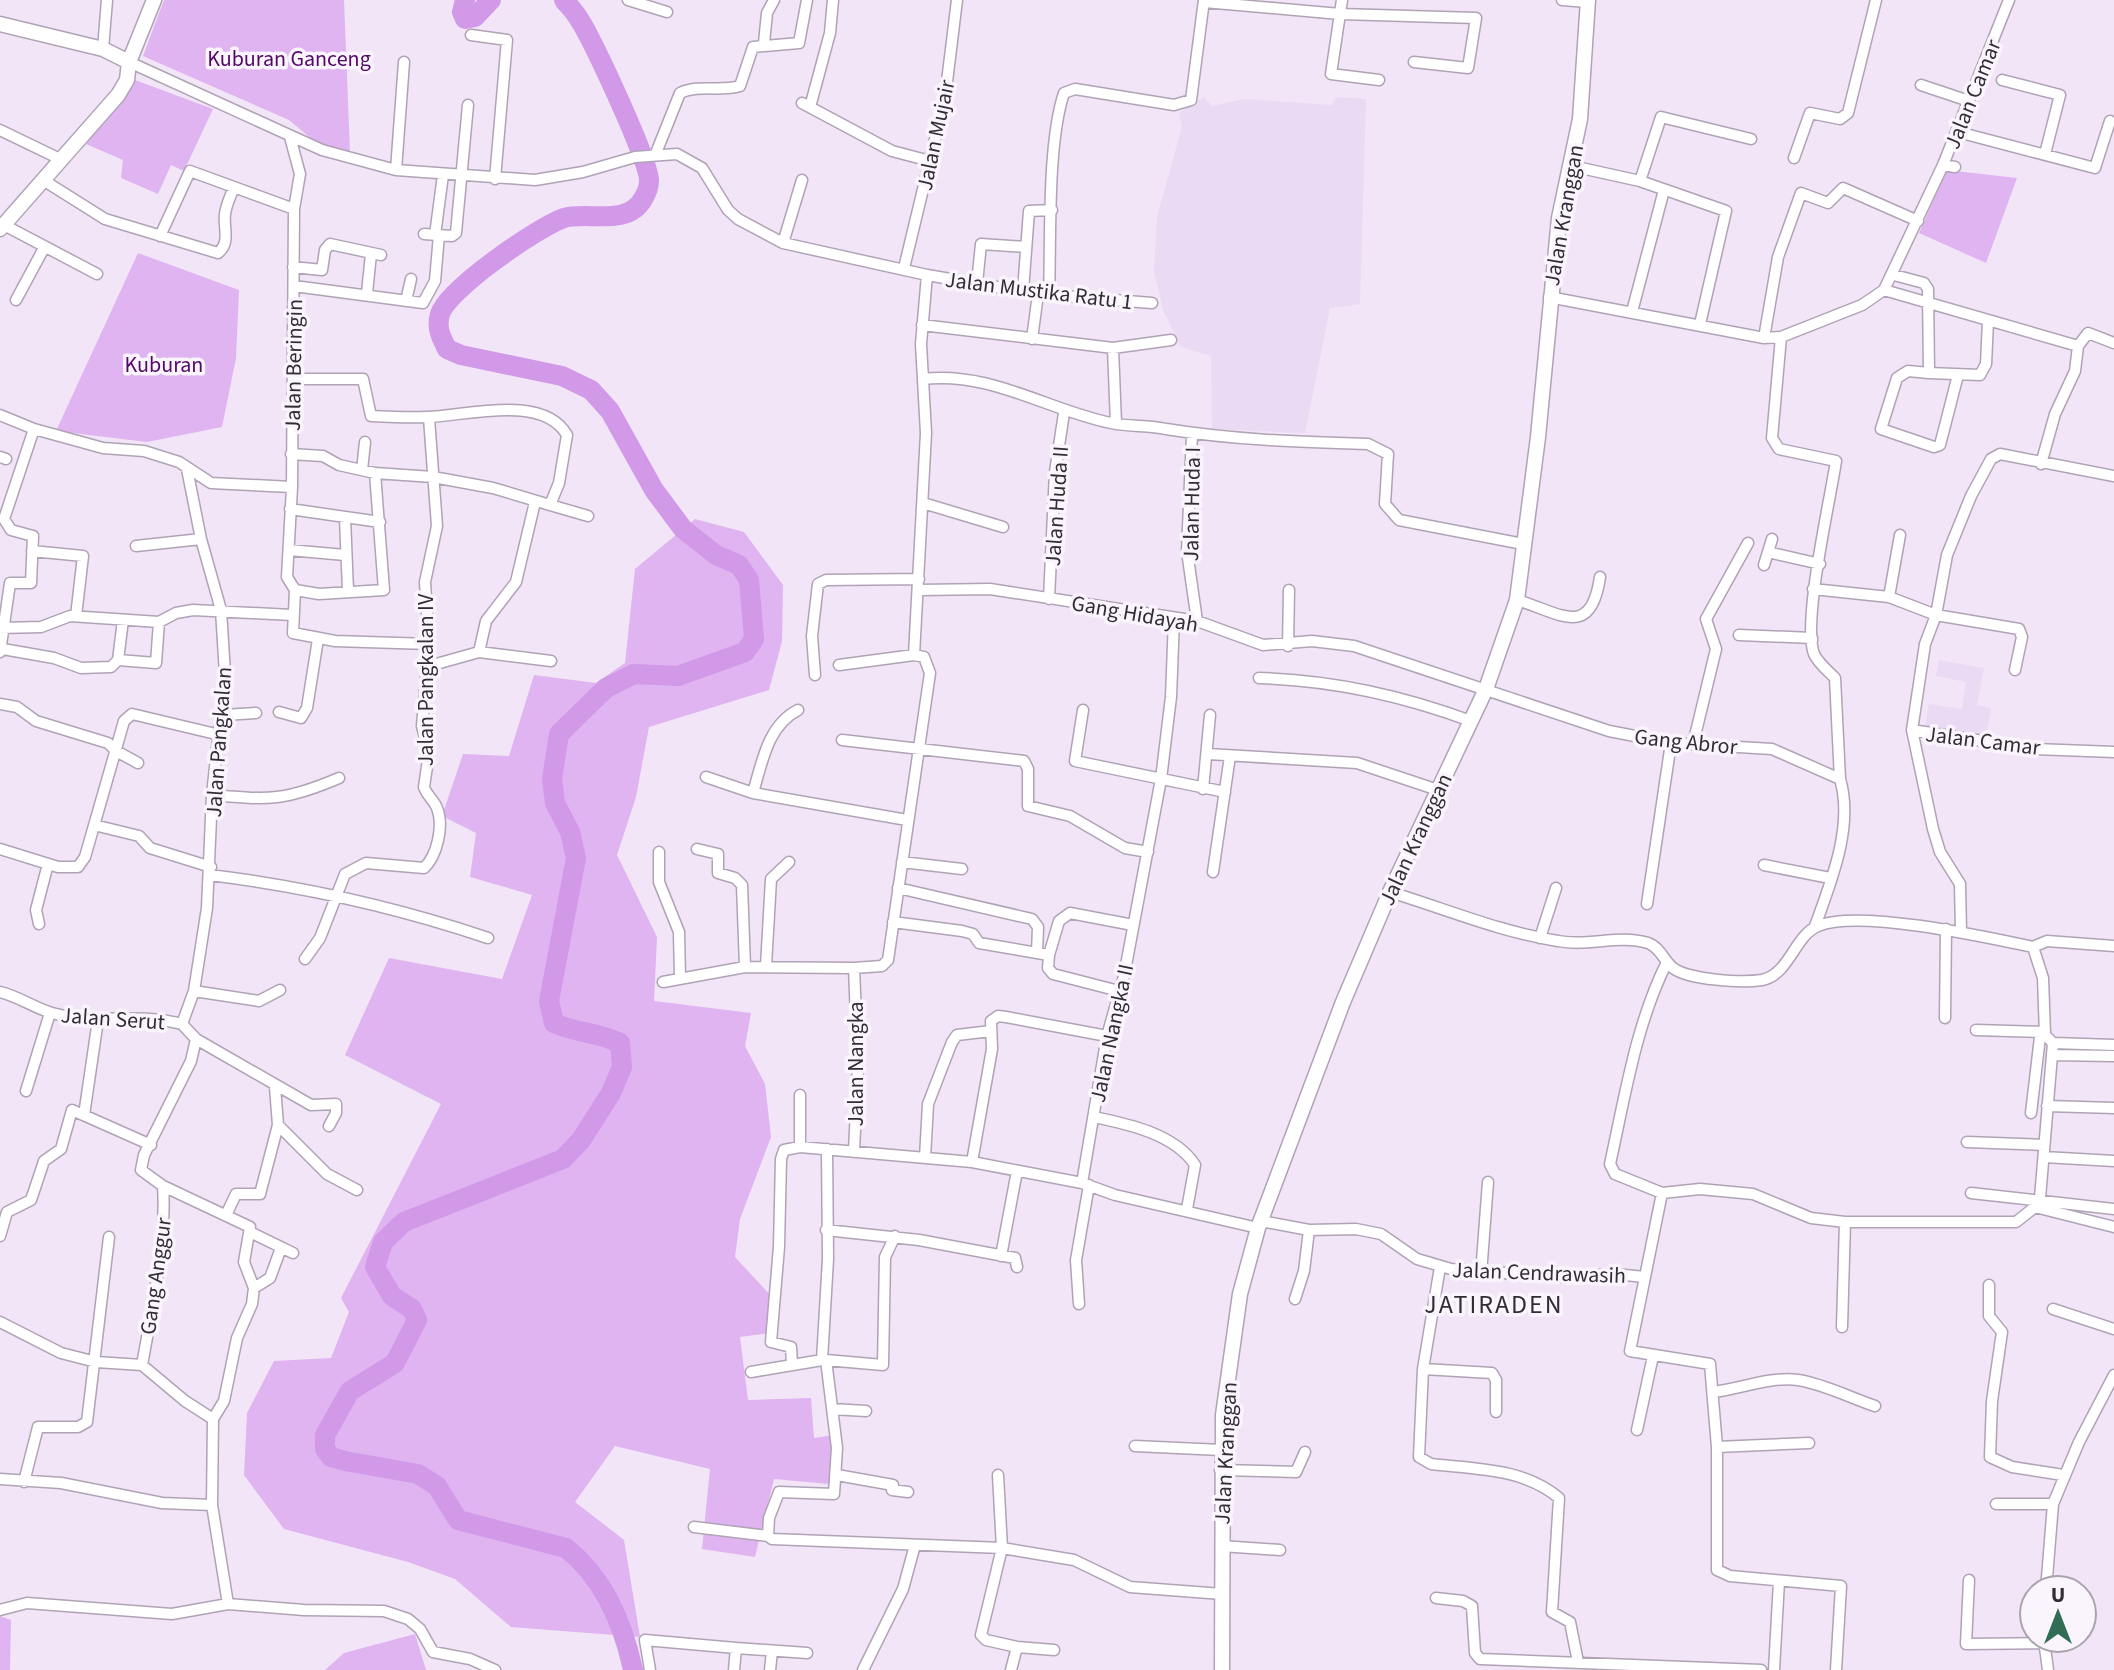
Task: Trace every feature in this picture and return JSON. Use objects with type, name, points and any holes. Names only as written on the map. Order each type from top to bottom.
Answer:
[{"type":"main road","points":[[2,227],[118,95],[127,80],[129,62],[154,0]]},
{"type":"main road","name":"Jalan Kranggan","points":[[1222,1670],[1220,1470],[1240,1294],[1260,1224],[1309,1088],[1390,892],[1486,689],[1517,600],[1539,425],[1559,218],[1580,119],[1588,1]]},
{"type":"main road","points":[[0,24],[103,49],[129,62]]},
{"type":"street","points":[[103,49],[107,0]]},
{"type":"street","points":[[628,0],[667,12]]},
{"type":"street","points":[[764,43],[767,13],[774,0]]},
{"type":"street","points":[[129,62],[247,113],[290,137],[322,150],[396,170],[535,180],[583,172],[654,154],[680,93],[691,88],[726,90],[740,86],[753,47],[764,43],[799,43],[807,0]]},
{"type":"street","points":[[833,0],[830,33],[806,105],[892,151],[930,161]]},
{"type":"street","name":"Jalan Mujair","points":[[904,268],[945,98],[957,0]]},
{"type":"street","points":[[1342,0],[1331,74],[1379,80]]},
{"type":"street","points":[[1562,0],[1588,1]]},
{"type":"street","points":[[1794,158],[1810,113],[1840,119],[1848,113],[1876,0]]},
{"type":"street","name":"Jalan Camar","points":[[1549,297],[1764,338],[1781,337],[1862,305],[1884,290],[1894,275],[1958,132],[2009,0]]},
{"type":"street","points":[[1032,339],[1044,295],[1060,107],[1064,93],[1075,89],[1174,105],[1191,100],[1204,1],[1340,14],[1476,18],[1468,68],[1414,62]]},
{"type":"street","points":[[471,35],[507,40],[495,179]]},
{"type":"street","points":[[396,170],[404,62]]},
{"type":"street","points":[[2002,80],[2060,95],[2045,154]]},
{"type":"street","points":[[1921,85],[1969,101]]},
{"type":"street","points":[[433,234],[456,233],[468,105]]},
{"type":"street","points":[[1640,181],[1661,117],[1751,139]]},
{"type":"street","points":[[1958,132],[2095,168],[2110,121]]},
{"type":"street","points":[[0,130],[60,159]]},
{"type":"street","name":"Jalan Beringin","points":[[290,137],[299,162],[294,209],[292,487],[287,577],[295,590],[292,615]]},
{"type":"street","name":"Jalan Mustika Ratu 1","points":[[654,154],[677,154],[697,164],[728,210],[783,243],[852,261],[1044,295],[1152,303]]},
{"type":"street","points":[[1943,165],[1955,167]]},
{"type":"street","points":[[1572,166],[1640,181],[1726,211],[1700,324]]},
{"type":"street","points":[[160,236],[190,171],[294,209]]},
{"type":"street","points":[[294,286],[367,293],[423,303],[431,292],[433,234],[443,175]]},
{"type":"street","points":[[43,180],[105,219],[220,252],[227,228],[224,217],[234,187]]},
{"type":"street","points":[[783,243],[802,180]]},
{"type":"street","points":[[1764,338],[1778,257],[1801,193],[1828,203],[1843,188],[1918,221]]},
{"type":"street","points":[[1633,308],[1664,190]]},
{"type":"street","points":[[1023,291],[1029,211],[1052,210]]},
{"type":"street","points":[[2,227],[97,274]]},
{"type":"street","points":[[293,267],[322,270],[325,250],[330,244],[376,254],[367,293]]},
{"type":"street","points":[[977,283],[981,244],[1026,247]]},
{"type":"street","points":[[16,300],[44,248]]},
{"type":"street","points":[[914,655],[926,433],[922,325],[927,275]]},
{"type":"street","points":[[1894,275],[1924,283],[1928,289],[1929,373]]},
{"type":"street","points":[[406,301],[411,279]]},
{"type":"street","points":[[1884,290],[2078,346]]},
{"type":"street","points":[[1958,375],[1940,445],[1934,447],[1881,429],[1897,378],[1908,371],[1980,375],[1984,371],[1988,321]]},
{"type":"street","points":[[922,325],[1113,348],[1171,340]]},
{"type":"street","points":[[2114,343],[2088,333],[2078,346],[2075,371],[2055,414],[2041,464],[2114,476]]},
{"type":"street","points":[[1781,337],[1772,438],[1779,449],[1836,461],[1820,564],[1813,589],[1812,643]]},
{"type":"street","points":[[1113,348],[1116,424]]},
{"type":"street","points":[[923,379],[947,376],[1005,387],[1040,399],[1064,413],[1116,424],[1192,435],[1379,447],[1388,454],[1390,463],[1383,491],[1385,504],[1399,520],[1523,544]]},
{"type":"street","points":[[293,379],[358,378],[366,382],[371,416],[429,418],[488,408],[547,416],[563,427],[567,435],[559,483],[550,505]]},
{"type":"street","name":"Jalan Huda II","points":[[1049,599],[1055,472],[1064,413]]},
{"type":"street","points":[[0,415],[34,429],[103,448],[144,451],[179,462],[211,483],[292,487]]},
{"type":"street","name":"Jalan Pangkalan IV","points":[[336,893],[345,874],[366,863],[424,868],[433,860],[439,822],[437,807],[424,787],[429,753],[422,726],[429,666],[425,582],[437,526],[429,418]]},
{"type":"street","points":[[34,429],[4,519],[11,530],[33,536],[31,583],[10,583],[2,651],[96,670],[111,667],[118,660],[123,620]]},
{"type":"street","name":"Jalan Huda I","points":[[1192,435],[1187,551],[1197,621]]},
{"type":"street","points":[[362,470],[365,442]]},
{"type":"street","points":[[291,454],[323,456],[339,465],[375,473],[433,477],[493,488],[588,516]]},
{"type":"street","name":"Jalan Camar","points":[[2041,464],[2000,454],[1991,459],[1971,496],[1947,555],[1936,615],[1925,644],[1912,730],[2008,746],[2114,752]]},
{"type":"street","name":"Jalan Pangkalan","points":[[182,1024],[194,991],[211,871],[212,795],[224,715],[221,610],[201,539],[187,469]]},
{"type":"street","points":[[295,590],[319,594],[384,590],[375,473]]},
{"type":"street","points":[[479,652],[486,621],[516,582],[535,502]]},
{"type":"street","points":[[923,503],[1003,527]]},
{"type":"street","points":[[290,509],[381,526]]},
{"type":"street","points":[[345,518],[348,591]]},
{"type":"street","points":[[1889,597],[1900,535]]},
{"type":"street","points":[[136,546],[201,539]]},
{"type":"street","points":[[1764,565],[1772,539]]},
{"type":"street","points":[[1693,744],[1716,649],[1706,619],[1748,543]]},
{"type":"street","points":[[289,550],[345,555]]},
{"type":"street","points":[[32,551],[83,556],[76,616]]},
{"type":"street","points":[[1768,552],[1820,564]]},
{"type":"street","points":[[1517,600],[1569,618],[1583,617],[1592,610],[1600,577]]},
{"type":"street","name":"Gang Hidayah","points":[[815,675],[812,636],[818,584],[826,580],[990,589],[1197,621],[1240,639],[1288,646],[1312,641],[1354,646],[1486,689]]},
{"type":"street","points":[[1813,589],[1889,597],[1936,615],[2019,629],[2022,637],[2015,670]]},
{"type":"street","points":[[1288,646],[1289,590]]},
{"type":"street","points":[[3,628],[41,627],[76,616],[159,622],[176,613],[221,610],[292,615],[293,633],[318,639],[429,644]]},
{"type":"street","name":"Jalan Nangka II","points":[[1079,1304],[1076,1260],[1094,1117],[1107,1036],[1142,883],[1161,779],[1171,697],[1174,619]]},
{"type":"street","points":[[118,660],[156,663],[159,622]]},
{"type":"street","points":[[1390,892],[1540,938],[1577,944],[1640,941],[1656,947],[1675,970],[1708,979],[1764,980],[1775,973],[1815,926],[1844,819],[1845,795],[1840,779],[1835,678],[1815,657],[1812,638],[1739,635]]},
{"type":"street","points":[[279,712],[301,718],[307,708],[318,639]]},
{"type":"street","points":[[429,666],[479,652],[551,661]]},
{"type":"street","points":[[663,982],[745,967],[854,968],[887,964],[918,747],[930,691],[930,673],[924,657],[914,655],[839,665]]},
{"type":"street","points":[[1259,678],[1349,685],[1391,694],[1471,721]]},
{"type":"street","name":"Gang Abror","points":[[1486,689],[1609,731],[1671,743],[1772,749],[1840,779]]},
{"type":"street","points":[[0,704],[17,707],[36,721],[108,743],[138,763]]},
{"type":"street","points":[[753,793],[775,728],[784,716],[798,710]]},
{"type":"street","points":[[1083,710],[1075,761],[1225,792]]},
{"type":"street","points":[[224,715],[256,713]]},
{"type":"street","points":[[0,849],[48,864],[78,867],[85,857],[124,721],[132,714],[220,735]]},
{"type":"street","points":[[1203,789],[1210,715]]},
{"type":"street","points":[[1912,730],[1940,852],[1960,884],[1961,932]]},
{"type":"street","points":[[842,740],[1024,761],[1028,769],[1028,806],[1084,822],[1113,842],[1148,852]]},
{"type":"street","points":[[1647,904],[1671,743]]},
{"type":"street","points":[[1208,754],[1357,763],[1438,790]]},
{"type":"street","points":[[1213,872],[1230,756]]},
{"type":"street","points":[[706,777],[753,793],[907,820]]},
{"type":"street","points":[[212,795],[280,799],[297,796],[339,778]]},
{"type":"street","points":[[94,825],[139,836],[150,848],[211,871],[336,893],[402,910],[488,938]]},
{"type":"street","points":[[697,849],[718,854],[718,873],[735,878],[742,885],[745,967]]},
{"type":"street","points":[[659,852],[659,882],[679,932],[680,979]]},
{"type":"street","points":[[766,966],[771,879],[789,862]]},
{"type":"street","points":[[902,862],[962,869]]},
{"type":"street","points":[[39,924],[36,910],[48,864]]},
{"type":"street","points":[[1764,865],[1830,878]]},
{"type":"street","points":[[898,888],[1032,919],[1038,927],[1043,954],[1053,974],[1119,991]]},
{"type":"street","points":[[1540,938],[1556,888]]},
{"type":"street","points":[[305,959],[320,938],[336,893]]},
{"type":"street","points":[[1043,954],[1059,921],[1070,913],[1133,925]]},
{"type":"street","points":[[1815,926],[1845,921],[1946,929],[2033,947],[2047,941],[2114,946]]},
{"type":"street","points":[[893,922],[973,934],[979,943],[1043,954]]},
{"type":"street","points":[[1945,1018],[1946,929]]},
{"type":"street","points":[[2033,947],[2043,978],[2052,1055],[2040,1198]]},
{"type":"street","points":[[1667,962],[1656,982],[1634,1058],[1610,1164],[1615,1174],[1662,1193],[1700,1189],[1753,1194],[1811,1218],[1845,1222],[2016,1222],[2035,1207],[2114,1227]]},
{"type":"street","name":"Jalan Nangka","points":[[854,968],[858,1067],[854,1151],[972,1162],[1086,1184],[1260,1224]]},
{"type":"street","points":[[194,991],[259,1001],[280,990]]},
{"type":"street","name":"Jalan Serut","points":[[0,992],[50,1013],[98,1020],[156,1017],[182,1024]]},
{"type":"street","points":[[26,1091],[50,1013]]},
{"type":"street","points":[[972,1162],[990,1063],[991,1021],[998,1016],[1107,1036]]},
{"type":"street","points":[[84,1115],[98,1020]]},
{"type":"street","points":[[182,1024],[196,1039],[275,1087],[311,1105],[336,1104],[336,1113],[329,1126]]},
{"type":"street","points":[[1976,1030],[2114,1045]]},
{"type":"street","points":[[925,1158],[928,1104],[952,1042],[957,1035],[965,1032],[991,1031]]},
{"type":"street","points":[[2031,1113],[2040,1037],[2048,1037]]},
{"type":"street","points":[[196,1039],[191,1061],[144,1155],[141,1170],[163,1186],[245,1223],[250,1232],[293,1253]]},
{"type":"street","points":[[2052,1055],[2114,1056]]},
{"type":"street","points":[[226,1215],[236,1194],[260,1194],[278,1125],[275,1087]]},
{"type":"street","points":[[800,1095],[800,1147]]},
{"type":"street","points":[[2047,1106],[2114,1108]]},
{"type":"street","points":[[0,1236],[7,1212],[31,1200],[44,1161],[61,1149],[72,1110],[151,1145]]},
{"type":"street","points":[[1094,1117],[1157,1135],[1191,1158],[1195,1165],[1187,1209]]},
{"type":"street","points":[[278,1125],[327,1174],[357,1190]]},
{"type":"street","points":[[1967,1142],[2044,1145]]},
{"type":"street","points":[[792,1365],[791,1347],[771,1342],[779,1247],[781,1159],[784,1150],[800,1147],[854,1151]]},
{"type":"street","points":[[768,1536],[769,1518],[779,1492],[834,1494],[837,1475],[832,1409],[824,1360],[828,1259],[827,1149]]},
{"type":"street","points":[[2044,1157],[2114,1161]]},
{"type":"street","points":[[1001,1256],[1017,1171]]},
{"type":"street","points":[[1481,1274],[1488,1182]]},
{"type":"street","name":"Gang Anggur","points":[[142,1365],[160,1232],[165,1216],[163,1186]]},
{"type":"street","points":[[1645,1277],[1662,1193]]},
{"type":"street","points":[[1971,1193],[2040,1198],[2078,1207],[2114,1209]]},
{"type":"street","points":[[1842,1327],[1845,1222]]},
{"type":"street","name":"Jalan Cendrawasih","points":[[1260,1224],[1309,1230],[1356,1229],[1381,1234],[1417,1259],[1440,1267],[1481,1274],[1645,1277],[1630,1348],[1633,1353],[1653,1356]]},
{"type":"street","points":[[826,1230],[895,1236],[1015,1258],[1017,1267]]},
{"type":"street","points":[[1295,1299],[1304,1271],[1309,1230]]},
{"type":"street","points":[[228,1604],[212,1505],[213,1419],[224,1401],[237,1338],[252,1304],[254,1288],[244,1262],[250,1232]]},
{"type":"street","points":[[751,1372],[824,1360],[883,1365],[885,1257],[895,1236]]},
{"type":"street","points":[[24,1482],[38,1427],[78,1427],[87,1422],[109,1237]]},
{"type":"street","points":[[254,1288],[270,1278],[281,1248]]},
{"type":"street","points":[[1440,1267],[1423,1369],[1419,1457],[1431,1464],[1517,1475],[1545,1486],[1559,1498],[1552,1612],[1570,1622],[1578,1662]]},
{"type":"street","points":[[1989,1285],[1989,1316],[2002,1332],[1992,1401],[1990,1457],[2012,1467],[2063,1475]]},
{"type":"street","points":[[2053,1309],[2114,1329]]},
{"type":"street","points":[[0,1322],[61,1353],[96,1362],[142,1365],[185,1401],[213,1419]]},
{"type":"street","points":[[1637,1430],[1653,1356],[1710,1364],[1717,1447],[1717,1570],[1730,1576],[1841,1586],[1836,1670]]},
{"type":"street","points":[[1423,1369],[1492,1373],[1496,1380],[1496,1412]]},
{"type":"street","points":[[2047,1574],[2053,1504],[2063,1475],[2114,1375]]},
{"type":"street","points":[[1713,1392],[1747,1388],[1768,1381],[1800,1380],[1875,1406]]},
{"type":"street","points":[[832,1409],[866,1411]]},
{"type":"street","points":[[1717,1447],[1809,1443]]},
{"type":"street","points":[[1135,1446],[1221,1450]]},
{"type":"street","points":[[1220,1470],[1296,1472],[1305,1452]]},
{"type":"street","points":[[837,1475],[869,1479],[893,1485],[892,1490],[908,1492]]},
{"type":"street","points":[[998,1475],[1002,1548],[981,1635],[986,1640],[1017,1647],[1054,1650]]},
{"type":"street","points":[[0,1479],[61,1483],[162,1503],[212,1505]]},
{"type":"street","points":[[1996,1504],[2053,1504]]},
{"type":"street","points":[[694,1527],[772,1539],[1002,1548],[1074,1560],[1130,1587],[1222,1594]]},
{"type":"street","points":[[863,1670],[903,1589],[915,1545]]},
{"type":"street","points":[[1221,1546],[1280,1550]]},
{"type":"street","points":[[1969,1580],[1966,1644],[2018,1642]]},
{"type":"street","points":[[1774,1670],[1779,1581]]},
{"type":"street","points":[[1436,1598],[1463,1601],[1472,1606],[1475,1653],[1480,1659],[1761,1670]]},
{"type":"street","points":[[0,1610],[27,1603],[172,1614],[228,1604],[304,1610],[384,1611],[408,1619],[420,1629],[433,1652],[470,1659],[495,1670]]},
{"type":"street","points":[[650,1670],[645,1640],[807,1653]]},
{"type":"street","points":[[1011,1670],[1017,1647]]},
{"type":"street","points":[[734,1670],[736,1648]]},
{"type":"street","points":[[770,1670],[772,1651]]},
{"type":"shaded area","points":[[1204,97],[1212,106],[1245,99],[1332,105],[1336,97],[1366,99],[1360,304],[1330,308],[1305,433],[1212,429],[1211,356],[1181,347],[1163,310],[1154,271],[1157,217],[1182,127],[1179,113]]},
{"type":"shaded area","points":[[1939,660],[1984,668],[1977,705],[1991,708],[1986,738],[1925,727],[1929,704],[1962,709],[1966,682],[1936,676]]},
{"type":"green space","name":"Kuburan Ganceng","points":[[164,0],[344,0],[350,153],[314,141],[289,120],[143,56]]},
{"type":"green space","points":[[135,80],[213,109],[184,171],[171,165],[158,194],[121,178],[123,160],[86,144]]},
{"type":"green space","points":[[1947,170],[2017,178],[1986,263],[1919,233]]},
{"type":"green space","name":"Kuburan","points":[[138,253],[239,290],[236,358],[222,427],[147,442],[56,431]]},
{"type":"green space","points":[[695,519],[744,532],[783,585],[782,641],[769,690],[649,727],[636,797],[617,855],[657,937],[654,1001],[751,1013],[745,1046],[765,1084],[771,1137],[740,1219],[735,1257],[773,1298],[769,1333],[740,1337],[748,1400],[811,1398],[814,1438],[840,1434],[839,1485],[774,1479],[755,1557],[702,1549],[710,1469],[615,1446],[575,1502],[624,1540],[640,1637],[511,1627],[455,1579],[408,1562],[284,1529],[244,1475],[247,1413],[274,1361],[331,1358],[349,1312],[341,1298],[441,1104],[345,1055],[389,958],[502,979],[532,895],[470,877],[476,833],[442,816],[463,754],[509,756],[534,675],[596,683],[625,663],[635,569]]},
{"type":"green space","points":[[0,1616],[11,1620],[10,1670],[0,1670]]},
{"type":"green space","points":[[415,1634],[426,1670],[325,1670],[344,1653]]},
{"type":"waterway","points":[[465,0],[462,12],[465,19],[475,17],[491,0]]},
{"type":"waterway","points":[[564,0],[586,31],[619,100],[647,169],[647,190],[636,208],[627,213],[564,218],[515,246],[476,275],[447,303],[440,314],[440,332],[447,349],[461,355],[562,376],[591,390],[610,411],[654,490],[683,529],[716,555],[739,565],[749,580],[754,639],[745,652],[678,676],[634,674],[606,688],[559,734],[552,779],[555,803],[570,832],[576,858],[549,1001],[554,1023],[620,1043],[622,1067],[611,1093],[581,1140],[563,1159],[404,1222],[383,1242],[375,1267],[392,1296],[412,1309],[417,1320],[395,1363],[350,1391],[325,1435],[325,1449],[331,1457],[345,1461],[418,1474],[437,1486],[458,1520],[566,1548],[591,1573],[610,1603],[624,1635],[633,1670]]},
{"type":"district","name":"JATIRADEN","points":[[1494,1304]]}]
